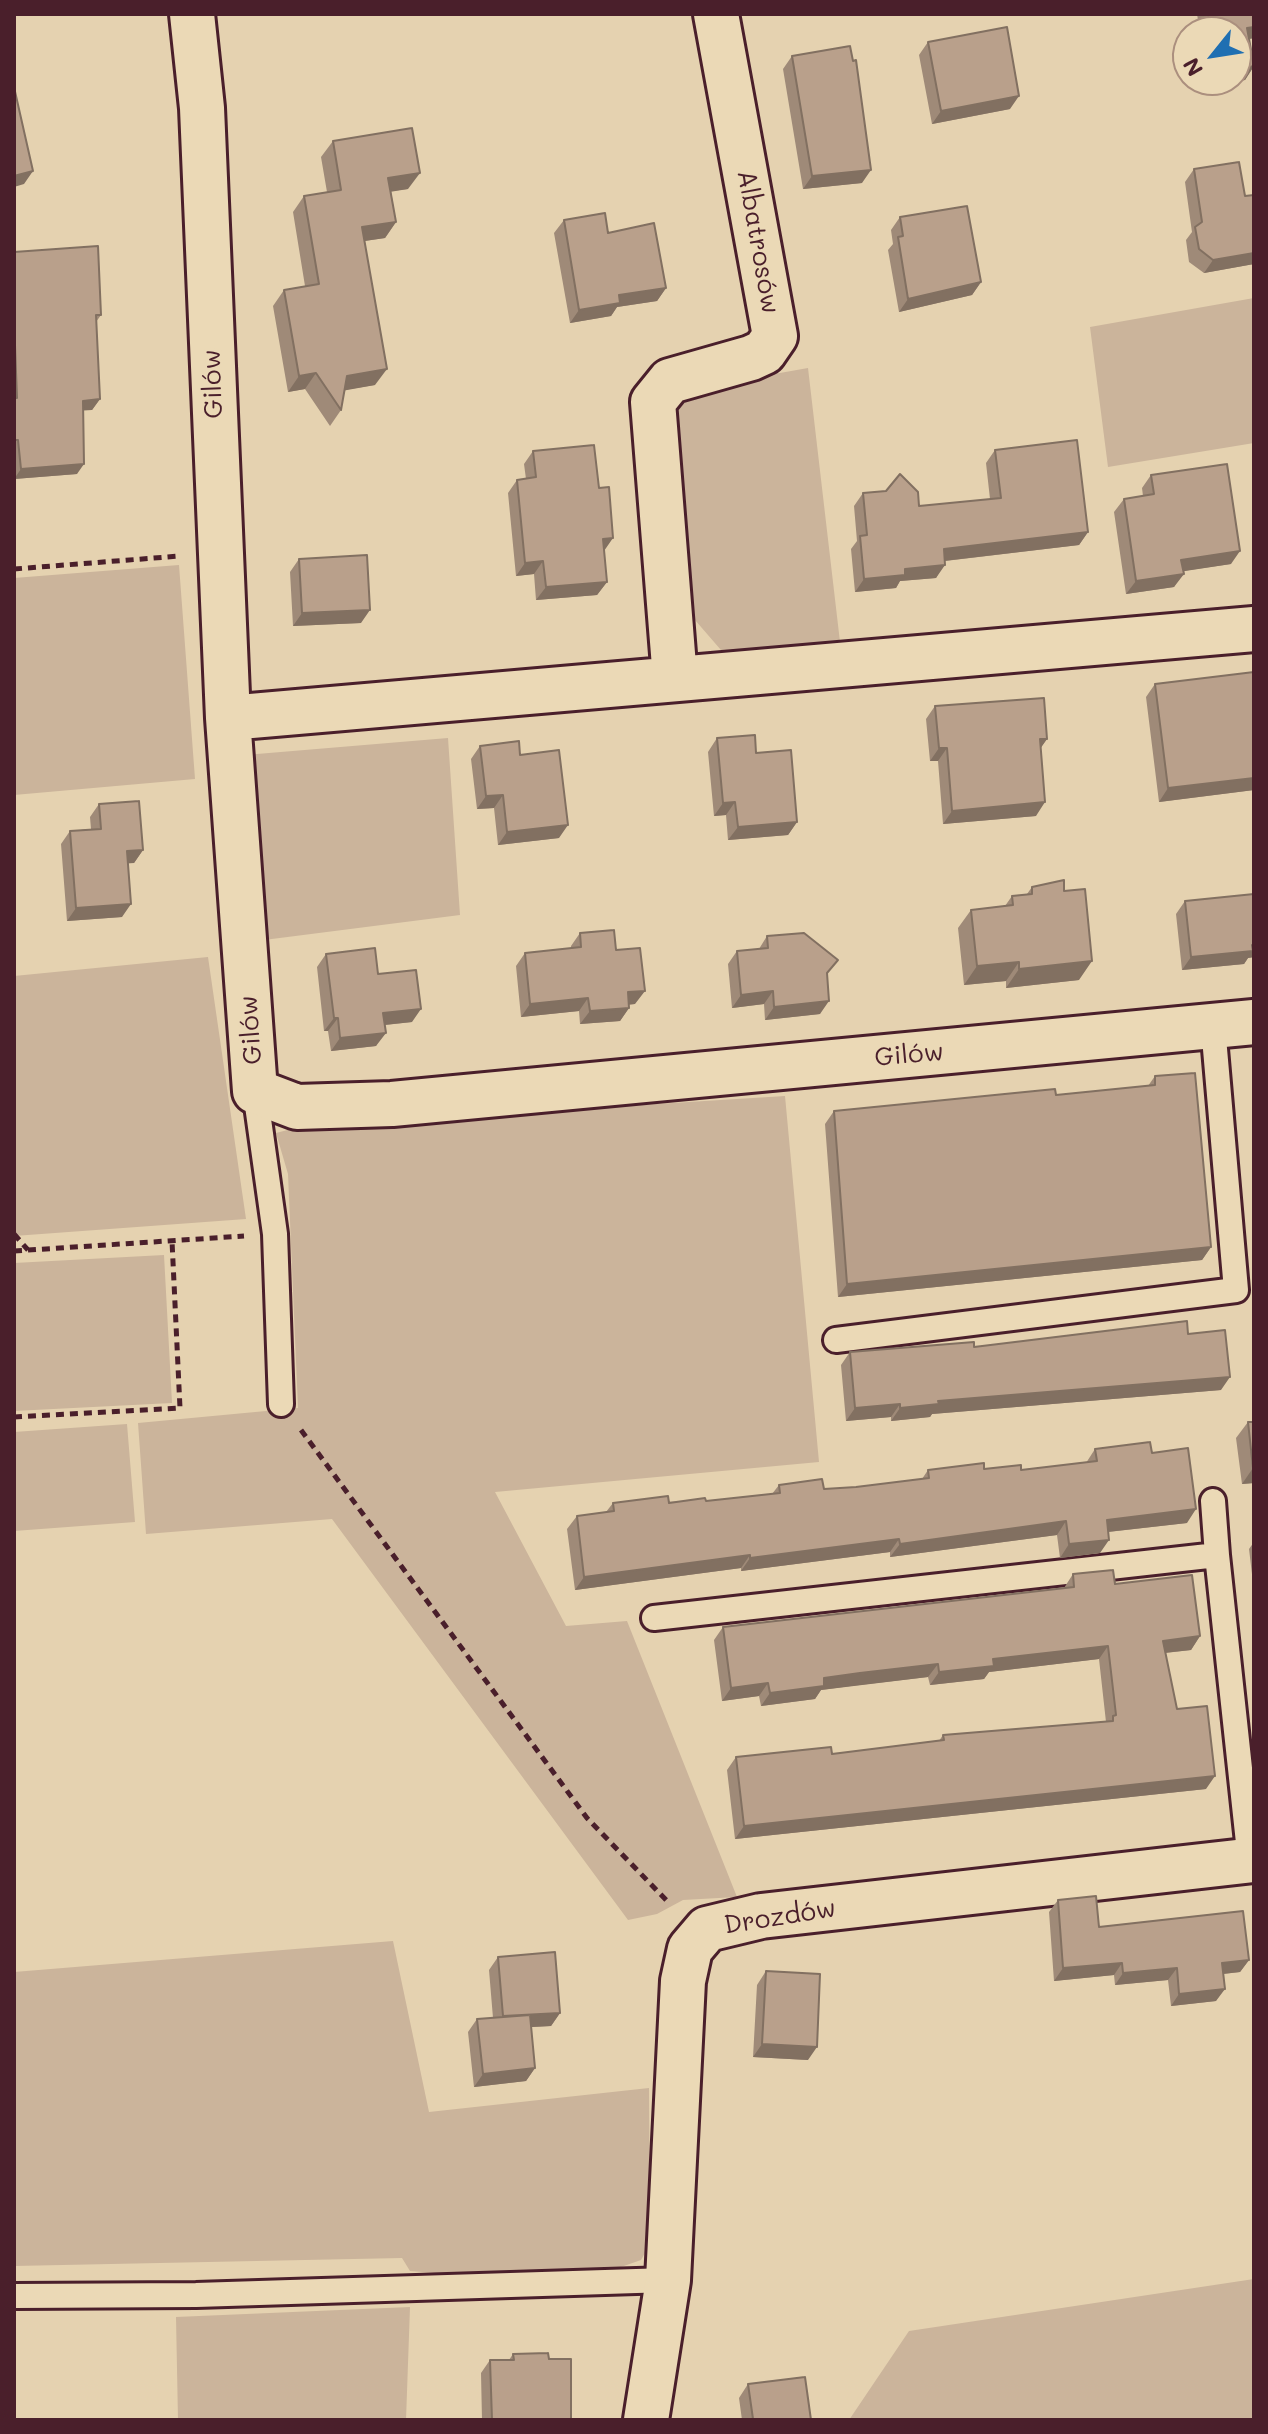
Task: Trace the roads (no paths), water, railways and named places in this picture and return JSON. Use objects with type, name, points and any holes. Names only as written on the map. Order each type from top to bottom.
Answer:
[{"type":"street","name":"Gilów","points":[[192,14],[202,108],[228,718],[255,1091],[297,1107],[392,1104],[1233,1024]]},
{"type":"street","name":"Albatrosów","points":[[675,679],[653,402],[670,381],[751,358],[764,352],[775,336],[716,14]]},
{"type":"street","points":[[228,718],[1254,629]]},
{"type":"street","name":"Drozdów","points":[[646,2420],[668,2280],[683,1981],[690,1949],[707,1929],[761,1916],[1252,1860]]},
{"type":"lane","points":[[836,1340],[1236,1290],[1233,1024]]},
{"type":"lane","points":[[255,1091],[275,1234],[281,1404]]},
{"type":"lane","points":[[1213,1501],[1252,1860]]},
{"type":"lane","points":[[654,1618],[1217,1555]]},
{"type":"lane","points":[[14,2296],[196,2295],[668,2280]]}]
